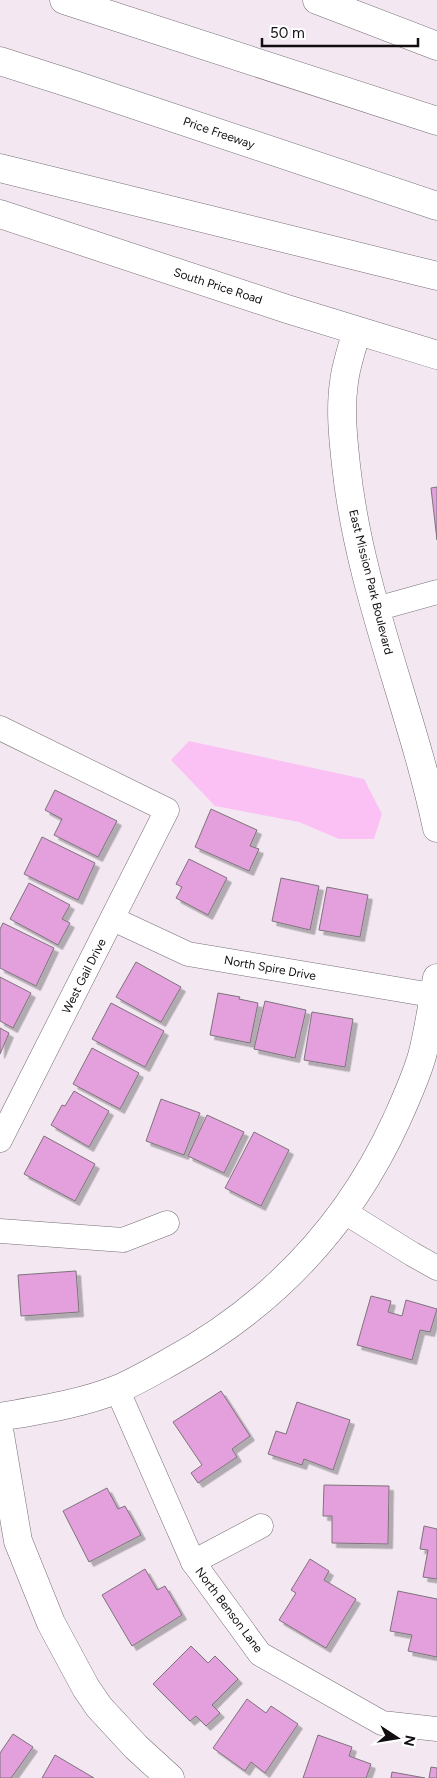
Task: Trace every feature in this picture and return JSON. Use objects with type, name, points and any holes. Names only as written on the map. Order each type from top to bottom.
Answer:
[{"type":"main road","points":[[64,0],[437,121]]},
{"type":"main road","points":[[317,0],[437,46]]},
{"type":"main road","name":"Price Freeway","points":[[0,61],[437,206]]},
{"type":"main road","points":[[0,168],[437,276]]},
{"type":"main road","name":"South Price Road","points":[[0,214],[357,331],[437,355]]},
{"type":"main road","name":"East Mission Park Boulevard","points":[[357,331],[346,366],[344,385],[344,446],[350,502],[361,554],[428,786],[437,828]]},
{"type":"main road","points":[[0,1417],[70,1403],[117,1389],[191,1351],[262,1301],[294,1270],[320,1242],[343,1211],[390,1135],[408,1095],[422,1056],[436,990]]},
{"type":"main road","points":[[0,1435],[18,1541],[55,1631],[86,1688],[99,1706],[136,1748],[170,1778]]},
{"type":"street","points":[[376,609],[437,592]]},
{"type":"street","name":"West Gail Drive","points":[[0,728],[167,810],[0,1140]]},
{"type":"street","name":"North Spire Drive","points":[[113,919],[188,954],[436,990]]},
{"type":"street","points":[[343,1211],[437,1268]]},
{"type":"street","points":[[0,1231],[123,1240],[167,1223]]},
{"type":"street","name":"North Benson Lane","points":[[117,1389],[192,1562],[260,1654],[382,1723],[437,1729]]},
{"type":"street","points":[[192,1562],[261,1526]]},
{"type":"shaded area","points":[[189,741],[364,779],[382,814],[374,839],[339,839],[299,822],[215,806],[171,760]]},
{"type":"building","points":[[437,487],[437,540],[431,488]]},
{"type":"building","points":[[55,790],[117,821],[98,857],[54,835],[62,819],[45,810]]},
{"type":"building","points":[[211,809],[257,830],[250,846],[259,849],[249,871],[195,847]]},
{"type":"building","points":[[42,837],[95,863],[78,900],[24,874]]},
{"type":"building","points":[[189,859],[227,878],[208,915],[176,898],[182,887],[176,884]]},
{"type":"building","points":[[281,878],[319,886],[310,930],[272,921]]},
{"type":"building","points":[[29,883],[70,905],[62,919],[70,923],[58,945],[10,919]]},
{"type":"building","points":[[327,887],[368,895],[360,937],[319,930]]},
{"type":"building","points":[[3,923],[54,948],[36,986],[0,968],[0,929]]},
{"type":"building","points":[[136,962],[181,987],[161,1022],[116,997]]},
{"type":"building","points":[[0,977],[31,993],[13,1028],[0,1021]]},
{"type":"building","points":[[218,993],[258,1003],[250,1043],[210,1035]]},
{"type":"building","points":[[265,1001],[306,1010],[295,1058],[254,1049]]},
{"type":"building","points":[[111,1003],[164,1031],[145,1067],[92,1039]]},
{"type":"building","points":[[312,1012],[353,1019],[345,1067],[304,1060]]},
{"type":"building","points":[[0,1028],[9,1033],[0,1054]]},
{"type":"building","points":[[92,1048],[139,1073],[120,1109],[73,1084]]},
{"type":"building","points":[[74,1091],[109,1111],[89,1147],[51,1125],[62,1105],[65,1106]]},
{"type":"building","points":[[161,1099],[200,1113],[184,1155],[146,1141]]},
{"type":"building","points":[[207,1115],[244,1132],[224,1173],[188,1156]]},
{"type":"building","points":[[254,1132],[289,1150],[261,1206],[225,1188]]},
{"type":"building","points":[[44,1136],[95,1164],[75,1201],[24,1174]]},
{"type":"building","points":[[76,1271],[79,1312],[21,1316],[18,1275]]},
{"type":"building","points":[[371,1296],[391,1301],[388,1312],[402,1316],[406,1300],[437,1309],[430,1332],[420,1330],[412,1360],[357,1345]]},
{"type":"building","points":[[221,1391],[250,1436],[232,1449],[237,1457],[198,1483],[191,1473],[202,1465],[173,1422]]},
{"type":"building","points":[[297,1402],[350,1420],[333,1470],[304,1459],[302,1465],[268,1454],[276,1431],[286,1434]]},
{"type":"building","points":[[324,1485],[389,1486],[388,1544],[332,1543],[332,1516],[323,1516]]},
{"type":"building","points":[[107,1488],[118,1509],[125,1506],[141,1535],[89,1562],[63,1511]]},
{"type":"building","points":[[424,1526],[437,1529],[437,1579],[423,1577],[428,1550],[420,1549]]},
{"type":"building","points":[[310,1559],[329,1571],[324,1580],[356,1599],[326,1648],[279,1620],[296,1593],[291,1590]]},
{"type":"building","points":[[145,1569],[157,1590],[165,1586],[182,1615],[132,1646],[102,1595]]},
{"type":"building","points":[[398,1591],[437,1599],[437,1657],[408,1651],[412,1635],[390,1631]]},
{"type":"building","points":[[191,1646],[208,1663],[215,1656],[238,1679],[212,1705],[220,1713],[206,1726],[196,1716],[190,1721],[153,1684]]},
{"type":"building","points":[[247,1699],[266,1713],[271,1706],[298,1724],[265,1773],[251,1762],[245,1771],[213,1748]]},
{"type":"building","points":[[13,1734],[33,1747],[11,1778],[0,1778],[0,1753]]},
{"type":"building","points":[[318,1735],[352,1747],[349,1756],[371,1764],[366,1778],[303,1778]]},
{"type":"building","points":[[55,1755],[94,1778],[42,1778]]},
{"type":"building","points":[[431,1767],[437,1768],[437,1778],[429,1778]]},
{"type":"building","points":[[392,1772],[425,1778],[391,1778]]}]
